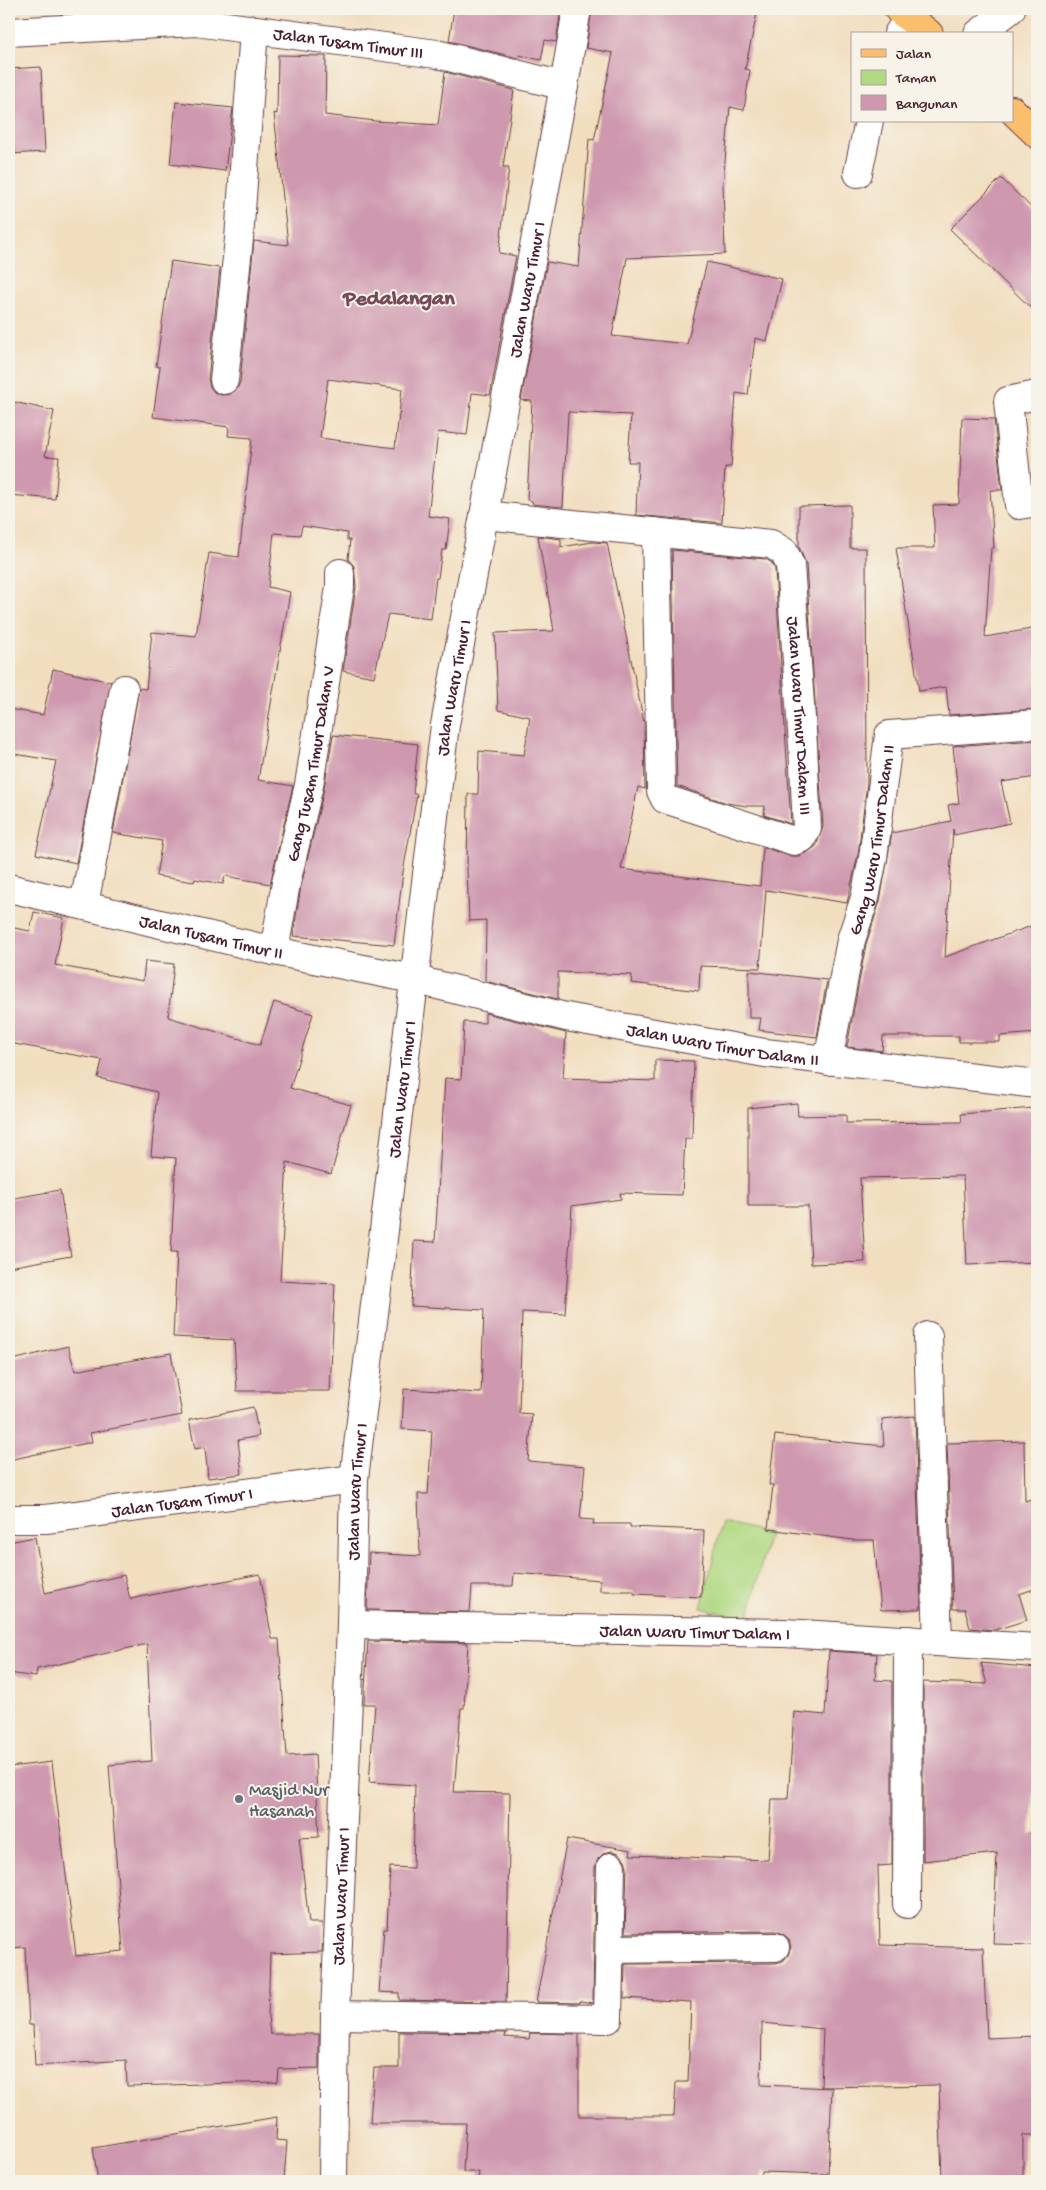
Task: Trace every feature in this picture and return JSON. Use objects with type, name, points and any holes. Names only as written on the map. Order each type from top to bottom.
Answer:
[{"type":"main road","points":[[1014,112],[1037,134]]},
{"type":"street","name":"Jalan Waru Timur I","points":[[333,2181],[335,2015],[351,1626],[354,1478],[445,725],[577,9]]},
{"type":"street","points":[[981,32],[1011,9]]},
{"type":"street","name":"Jalan Tusam Timur III","points":[[9,32],[196,22],[437,54],[564,86]]},
{"type":"street","points":[[224,380],[239,239],[254,30]]},
{"type":"street","points":[[858,173],[869,122]]},
{"type":"street","points":[[1037,396],[1008,400],[1019,505],[1037,502]]},
{"type":"street","name":"Jalan Waru Timur Dalam III","points":[[484,514],[771,544],[784,552],[790,565],[803,745],[807,828],[802,838],[794,841],[686,807],[665,799],[661,791],[656,532]]},
{"type":"street","name":"Gang Tusam Timur Dalam V","points":[[274,952],[286,883],[309,785],[340,587],[340,573]]},
{"type":"street","points":[[84,905],[124,689]]},
{"type":"street","name":"Gang Waru Timur Dalam II","points":[[828,1061],[851,940],[865,898],[873,858],[888,734],[1037,724]]},
{"type":"street","name":"Jalan Tusam Timur II","points":[[9,888],[274,952],[413,979]]},
{"type":"street","name":"Jalan Waru Timur Dalam II","points":[[413,979],[566,1017],[765,1053],[1037,1084]]},
{"type":"street","points":[[928,1336],[938,1642]]},
{"type":"street","name":"Jalan Tusam Timur I","points":[[9,1519],[46,1519],[354,1478]]},
{"type":"street","name":"Jalan Waru Timur Dalam I","points":[[351,1626],[784,1633],[1037,1648]]},
{"type":"street","points":[[907,1904],[908,1640]]},
{"type":"street","points":[[335,2015],[608,2020],[611,1867]]},
{"type":"street","points":[[610,1949],[775,1947]]},
{"type":"green space","points":[[722,1522],[769,1533],[748,1619],[701,1608]]},
{"type":"building","points":[[454,9],[561,9],[556,42],[545,40],[541,60],[519,55],[518,58],[449,41]]},
{"type":"building","points":[[592,9],[758,9],[745,69],[750,70],[744,110],[730,107],[723,183],[725,254],[627,258],[612,336],[687,344],[707,262],[782,279],[767,341],[755,338],[748,395],[736,393],[731,467],[725,467],[722,523],[636,515],[638,462],[628,462],[631,415],[568,412],[563,507],[533,504],[532,501],[527,500],[532,401],[521,400],[547,262],[579,267],[589,139],[594,140],[613,53],[586,48]]},
{"type":"building","points":[[278,55],[326,56],[325,115],[375,121],[438,125],[445,72],[514,90],[503,167],[509,167],[499,253],[516,256],[490,395],[472,393],[467,435],[438,432],[428,516],[450,519],[446,550],[442,550],[438,578],[436,578],[431,619],[388,614],[374,677],[343,671],[356,587],[354,566],[348,559],[350,540],[347,540],[347,533],[302,526],[300,535],[274,533],[268,587],[290,592],[258,780],[293,786],[270,884],[225,876],[223,884],[195,879],[194,882],[156,876],[162,841],[113,833],[139,688],[146,689],[152,632],[196,636],[209,553],[239,557],[252,438],[228,436],[229,427],[153,417],[160,367],[156,366],[171,261],[220,268],[208,379],[210,387],[215,393],[222,395],[230,394],[237,389],[240,382],[254,241],[288,245],[274,113],[277,114]],"holes":[[[328,379],[402,389],[395,448],[320,438]]]},
{"type":"building","points":[[41,67],[45,152],[9,154],[9,69]]},
{"type":"building","points":[[176,102],[233,108],[225,171],[170,164]]},
{"type":"building","points":[[1001,178],[1037,213],[1037,314],[950,229]]},
{"type":"building","points":[[9,401],[54,411],[45,456],[59,457],[55,499],[9,495]]},
{"type":"building","points":[[962,418],[994,419],[1002,490],[990,490],[994,548],[991,548],[985,637],[1037,628],[1037,709],[949,715],[946,687],[919,691],[896,548],[935,548],[933,505],[959,504]]},
{"type":"building","points":[[850,505],[850,548],[866,548],[867,783],[858,855],[847,903],[766,890],[760,968],[700,966],[699,991],[631,983],[632,975],[558,972],[558,999],[485,981],[486,920],[469,921],[467,869],[468,794],[478,794],[479,751],[524,755],[530,717],[498,710],[495,633],[554,631],[538,536],[561,539],[561,547],[593,542],[607,543],[644,723],[645,789],[638,787],[621,869],[760,886],[763,847],[789,856],[799,856],[816,846],[823,827],[806,564],[799,547],[799,506]]},
{"type":"building","points":[[672,550],[766,559],[772,563],[775,569],[791,824],[764,815],[765,806],[727,803],[677,786]]},
{"type":"building","points":[[53,669],[111,682],[76,863],[36,854],[56,761],[9,753],[9,709],[43,715]]},
{"type":"building","points":[[333,735],[418,744],[413,794],[417,794],[403,872],[394,945],[293,936],[301,886],[324,789]]},
{"type":"building","points":[[1037,740],[1037,777],[1001,782],[1010,823],[954,835],[953,829],[945,957],[1037,924],[1037,1033],[1000,1036],[1000,1042],[959,1042],[959,1036],[883,1036],[882,1051],[847,1047],[866,944],[880,901],[892,833],[951,821],[948,805],[959,803],[953,746]]},
{"type":"building","points":[[34,912],[64,918],[55,965],[143,981],[145,961],[174,964],[168,1017],[260,1045],[274,1002],[313,1014],[290,1088],[351,1105],[331,1174],[287,1162],[280,1281],[335,1284],[330,1391],[237,1391],[234,1340],[173,1337],[177,1252],[171,1252],[176,1158],[151,1156],[157,1092],[98,1078],[102,1060],[9,1043],[9,927],[30,931]]},
{"type":"building","points":[[749,971],[827,980],[817,1037],[759,1030],[761,1018],[749,1018]]},
{"type":"building","points":[[485,1013],[566,1033],[563,1078],[655,1081],[655,1060],[694,1061],[692,1139],[685,1139],[682,1195],[620,1193],[621,1199],[572,1206],[565,1314],[522,1312],[519,1413],[532,1414],[528,1461],[585,1466],[580,1519],[594,1520],[593,1524],[630,1524],[630,1527],[704,1530],[701,1597],[634,1594],[634,1591],[600,1591],[600,1580],[514,1573],[513,1586],[472,1586],[470,1612],[367,1610],[369,1553],[420,1556],[418,1494],[428,1494],[432,1431],[402,1429],[404,1389],[481,1393],[484,1310],[411,1306],[414,1241],[435,1242],[445,1078],[461,1079],[464,1022],[485,1023]]},
{"type":"building","points":[[797,1103],[798,1116],[846,1115],[846,1123],[962,1122],[961,1114],[1034,1108],[1037,1159],[1037,1262],[967,1265],[963,1176],[860,1178],[865,1262],[811,1264],[808,1206],[748,1206],[748,1108]]},
{"type":"building","points":[[60,1190],[71,1256],[9,1267],[9,1199]]},
{"type":"building","points":[[68,1346],[75,1371],[171,1353],[182,1415],[90,1433],[92,1442],[9,1460],[9,1361]]},
{"type":"building","points":[[253,1407],[259,1436],[238,1440],[242,1474],[208,1478],[205,1447],[195,1449],[189,1420]]},
{"type":"building","points":[[915,1416],[921,1609],[881,1610],[874,1540],[853,1540],[768,1529],[773,1485],[769,1485],[775,1435],[884,1446],[882,1419]]},
{"type":"building","points":[[1024,1441],[1025,1501],[1037,1497],[1037,1588],[1019,1594],[1027,1620],[995,1630],[970,1628],[965,1609],[953,1609],[947,1443]]},
{"type":"building","points":[[35,1537],[45,1593],[124,1575],[130,1599],[260,1574],[272,1639],[279,1639],[287,1756],[315,1754],[319,1837],[299,1838],[309,1923],[322,1923],[323,1938],[322,1952],[270,1954],[268,2017],[270,2034],[319,2034],[319,2068],[279,2069],[278,2082],[127,2086],[126,2060],[35,2066],[33,2025],[29,2025],[25,1947],[9,1948],[9,1767],[52,1762],[76,1956],[123,1951],[109,1765],[152,1761],[147,1644],[37,1669],[36,1677],[9,1673],[9,1542]]},
{"type":"building","points":[[368,1641],[468,1643],[464,1708],[461,1708],[454,1792],[510,1793],[506,2002],[399,2000],[399,1993],[379,1992],[384,1929],[387,1929],[390,1867],[413,1868],[415,1785],[369,1782],[375,1704],[364,1704]]},
{"type":"building","points":[[829,1651],[877,1654],[875,1680],[892,1681],[892,1865],[878,1866],[880,1945],[983,1948],[987,2038],[1037,2036],[1037,2135],[1023,2135],[1023,2181],[942,2181],[939,2085],[821,2087],[823,2029],[762,2023],[761,2085],[832,2088],[828,2174],[762,2172],[761,2181],[478,2181],[479,2172],[463,2172],[466,2123],[370,2123],[374,2068],[399,2068],[399,2032],[506,2033],[505,2037],[529,2039],[530,2033],[579,2034],[579,2116],[674,2116],[676,2082],[688,2082],[691,2002],[624,1998],[625,1964],[775,1963],[783,1961],[788,1955],[791,1947],[789,1939],[775,1931],[625,1933],[627,1867],[625,1860],[619,1853],[612,1851],[604,1853],[598,1859],[595,1867],[593,2003],[580,2001],[580,2003],[536,2002],[567,1839],[631,1850],[630,1855],[768,1860],[772,1799],[788,1799],[794,1712],[825,1715]]},
{"type":"building","points":[[981,1663],[1037,1668],[1037,1759],[1030,1834],[1037,1834],[1037,1945],[993,1944],[997,1853],[923,1861],[923,1682],[987,1684]]},
{"type":"building","points":[[277,2117],[276,2140],[287,2141],[284,2181],[98,2181],[93,2148]]},
{"type":"place","name":"Masjid Nur Hasanah","points":[[239,1799]]},
{"type":"district","name":"Pedalangan","points":[[399,296]]}]
